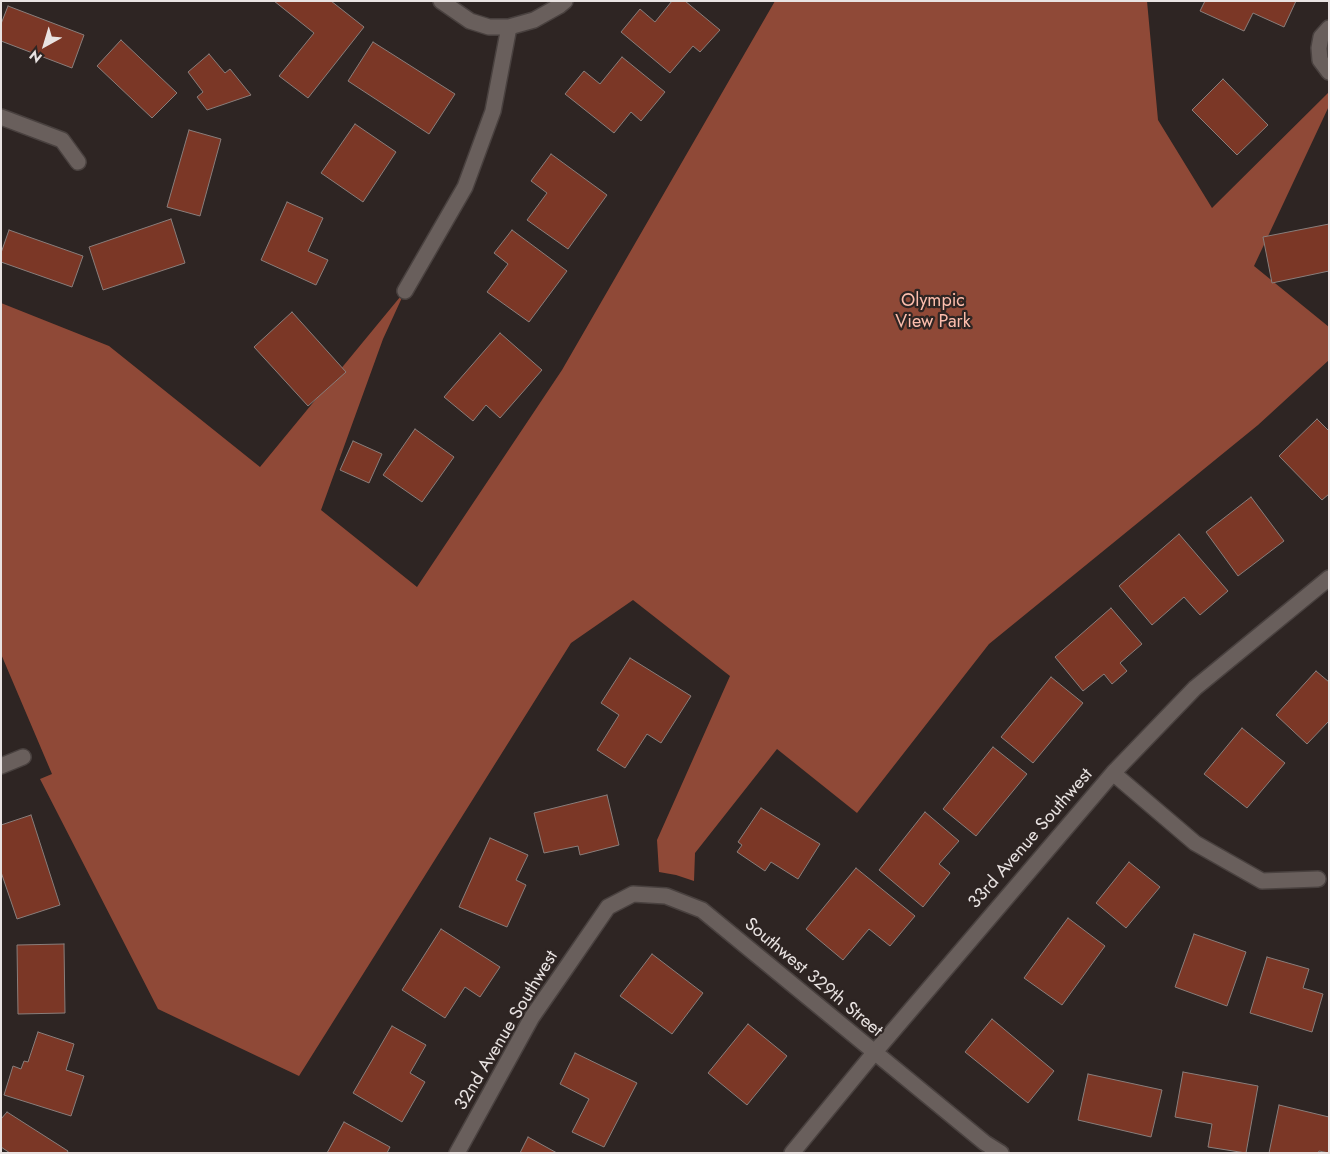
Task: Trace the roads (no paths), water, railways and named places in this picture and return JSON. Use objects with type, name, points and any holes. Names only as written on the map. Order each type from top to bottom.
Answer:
[{"type":"street","points":[[442,1],[470,21],[489,27],[509,27],[534,20],[560,6],[565,1]]},
{"type":"street","points":[[405,291],[465,187],[493,110],[509,27]]},
{"type":"street","points":[[1329,28],[1321,37],[1318,48],[1320,60],[1329,72]]},
{"type":"street","points":[[1,117],[62,140],[78,162]]},
{"type":"street","name":"33rd Avenue Southwest","points":[[792,1153],[874,1053],[1113,773],[1195,688],[1329,578]]},
{"type":"street","points":[[1,766],[24,756]]},
{"type":"street","points":[[1113,773],[1195,842],[1262,881],[1318,879]]},
{"type":"street","name":"Southwest 329th Street","points":[[592,930],[608,907],[633,894],[666,896],[702,910],[874,1053],[985,1143],[1001,1153]]},
{"type":"street","name":"32nd Avenue Southwest","points":[[457,1153],[532,1017],[592,930]]},
{"type":"park label","name":"Olympic View Park","points":[[933,312]]}]
